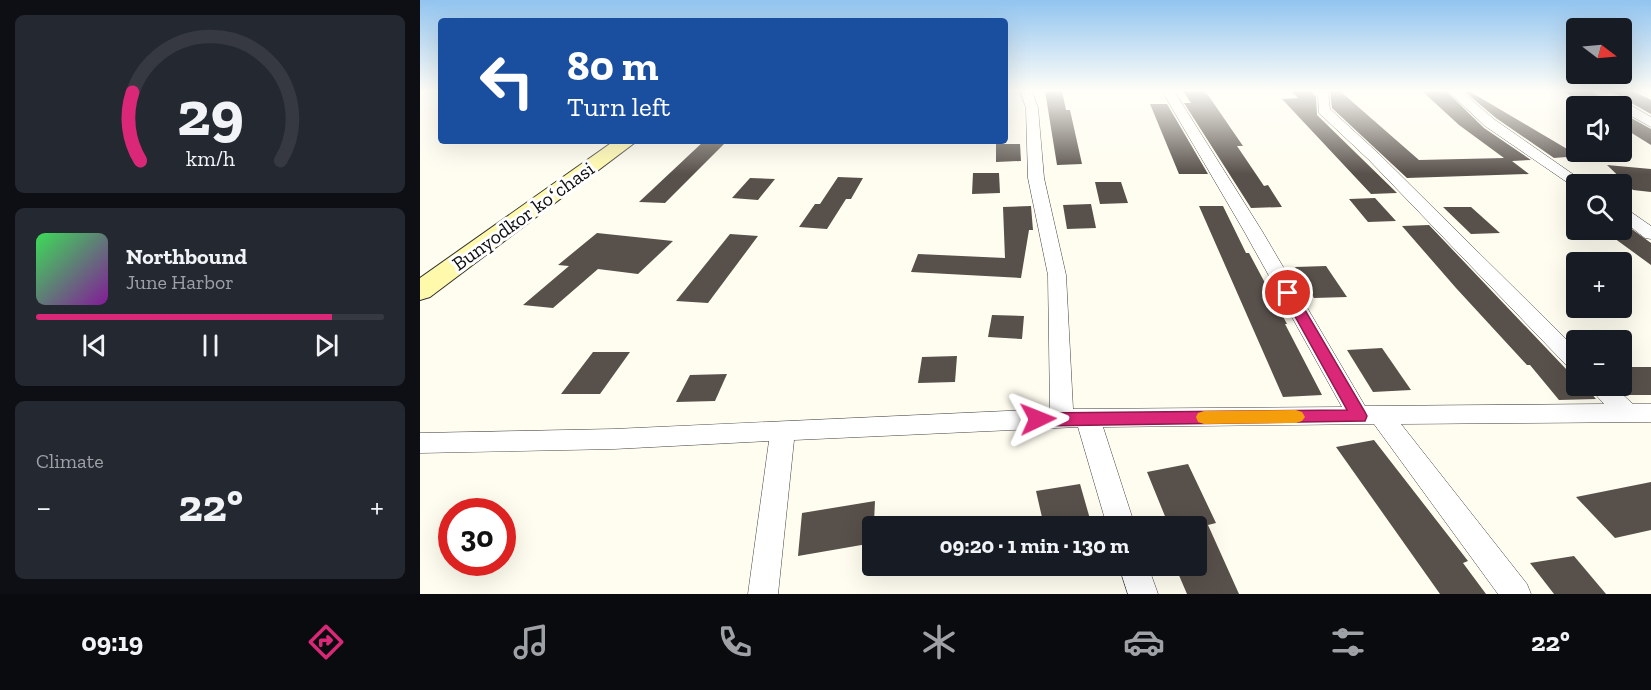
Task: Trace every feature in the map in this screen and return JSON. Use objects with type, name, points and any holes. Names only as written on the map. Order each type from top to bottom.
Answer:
[{"type":"main road","name":"Bunyodkor koʻchasi","points":[[420,291],[623,144]]},
{"type":"street","points":[[1033,119],[1036,178],[1057,275],[1062,418]]},
{"type":"street","points":[[1185,119],[1370,416],[1516,594]]},
{"type":"street","points":[[1333,119],[1566,352]]},
{"type":"street","points":[[1485,119],[1566,175]]},
{"type":"street","points":[[1632,220],[1651,234]]},
{"type":"street","points":[[1609,396],[1626,412]]},
{"type":"street","points":[[420,443],[614,439],[1062,418],[1651,413]]},
{"type":"street","points":[[1089,418],[1118,516]]},
{"type":"street","points":[[763,594],[783,430]]},
{"type":"street","points":[[1137,576],[1143,594]]},
{"type":"building","points":[[1049,119],[1072,119],[1082,164],[1057,165]]},
{"type":"building","points":[[1156,119],[1176,119],[1208,174],[1179,174]]},
{"type":"building","points":[[1194,119],[1224,119],[1243,146],[1237,146],[1264,186],[1268,185],[1282,207],[1251,208]]},
{"type":"building","points":[[1300,119],[1321,119],[1397,193],[1371,194]]},
{"type":"building","points":[[1343,119],[1372,119],[1419,160],[1504,158],[1452,119],[1474,119],[1484,128],[1531,160],[1512,161],[1529,174],[1407,178]]},
{"type":"building","points":[[1497,119],[1516,119],[1566,148],[1566,157],[1554,158]]},
{"type":"building","points":[[1632,119],[1651,129],[1651,145],[1632,133]]},
{"type":"building","points":[[701,144],[724,144],[665,203],[639,202]]},
{"type":"building","points":[[996,144],[1020,144],[1021,161],[996,162]]},
{"type":"building","points":[[1607,165],[1651,169],[1651,192],[1633,190],[1632,174],[1616,174]]},
{"type":"building","points":[[973,173],[999,173],[1000,193],[972,194]]},
{"type":"building","points":[[838,177],[863,178],[851,199],[846,199],[827,229],[799,227],[815,204],[820,204]]},
{"type":"building","points":[[750,178],[775,179],[758,200],[732,198]]},
{"type":"building","points":[[1095,182],[1121,182],[1128,203],[1100,204]]},
{"type":"building","points":[[1375,198],[1396,221],[1368,222],[1349,199]]},
{"type":"building","points":[[1091,204],[1096,228],[1067,229],[1063,205]]},
{"type":"building","points":[[1031,206],[1033,230],[1029,230],[1021,278],[911,272],[918,254],[1005,258],[1003,207]]},
{"type":"building","points":[[1199,206],[1223,206],[1246,253],[1249,253],[1287,324],[1285,324],[1322,395],[1283,397]]},
{"type":"building","points":[[1443,207],[1471,207],[1500,233],[1471,234]]},
{"type":"building","points":[[1429,225],[1566,369],[1566,396],[1593,396],[1596,399],[1559,400],[1530,365],[1527,365],[1456,288],[1402,226]]},
{"type":"building","points":[[1632,229],[1651,243],[1651,265],[1617,240],[1632,240]]},
{"type":"building","points":[[597,233],[673,241],[638,274],[598,269],[553,308],[523,305],[569,266],[558,265]]},
{"type":"building","points":[[730,234],[758,236],[708,303],[676,301]]},
{"type":"building","points":[[1326,266],[1347,297],[1314,298],[1295,267]]},
{"type":"building","points":[[992,315],[1024,316],[1022,339],[988,337]]},
{"type":"building","points":[[1382,348],[1411,390],[1373,392],[1347,350]]},
{"type":"building","points":[[593,352],[630,352],[600,394],[561,394]]},
{"type":"building","points":[[957,356],[955,382],[918,383],[922,357]]},
{"type":"building","points":[[1632,367],[1651,367],[1651,395],[1632,395]]},
{"type":"building","points":[[727,374],[715,401],[676,402],[690,375]]},
{"type":"building","points":[[1374,440],[1468,561],[1463,563],[1486,594],[1440,594],[1336,447]]},
{"type":"building","points":[[1188,464],[1216,523],[1208,525],[1239,594],[1187,594],[1179,576],[1207,576],[1207,516],[1165,516],[1147,472]]},
{"type":"building","points":[[1651,482],[1651,530],[1615,538],[1576,497]]},
{"type":"building","points":[[1080,484],[1089,516],[1042,516],[1036,491]]},
{"type":"building","points":[[875,501],[874,516],[862,516],[862,545],[798,556],[802,513]]},
{"type":"building","points":[[1574,556],[1606,594],[1554,594],[1530,563]]},
{"type":"slow traffic","points":[[1204,417],[1296,417]]},
{"type":"route","points":[[1038,419],[1359,416],[1288,293]]}]
